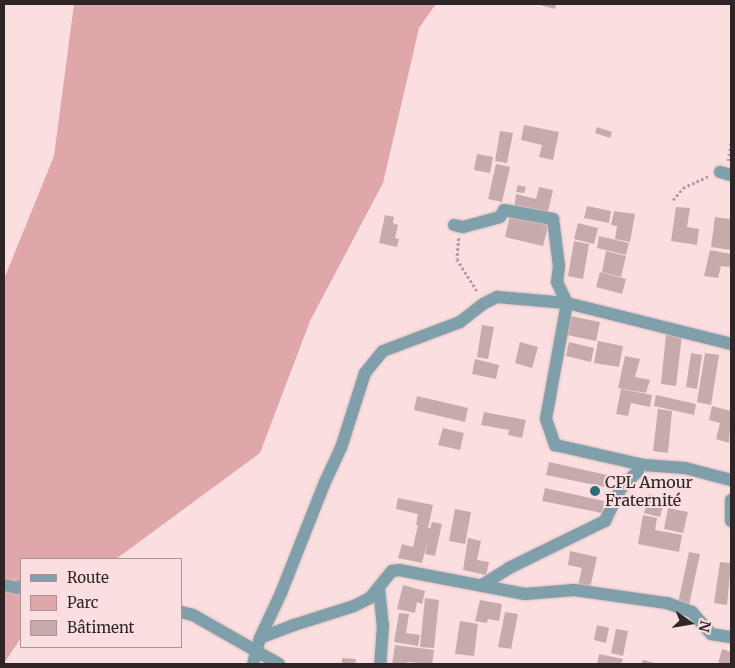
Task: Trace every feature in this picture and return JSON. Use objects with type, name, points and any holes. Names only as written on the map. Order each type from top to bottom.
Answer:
[{"type":"street","points":[[458,226],[500,217],[504,210],[553,219],[559,266],[557,282],[567,303],[546,420],[555,445],[644,465],[685,468],[731,480]]},
{"type":"street","points":[[253,664],[258,644],[341,448],[365,373],[383,351],[460,322],[485,303],[497,298],[567,303],[731,344]]},
{"type":"street","points":[[482,585],[508,568],[605,522],[621,488],[644,465]]},
{"type":"street","points":[[731,500],[731,521]]},
{"type":"street","points":[[258,644],[294,625],[354,606],[370,598],[392,571],[399,570],[525,594],[574,590],[667,603],[692,612],[711,634],[731,637]]},
{"type":"street","points":[[4,585],[18,588],[20,587]]},
{"type":"street","points":[[379,589],[383,625],[380,664]]},
{"type":"street","points":[[182,612],[193,615],[258,644],[279,664]]},
{"type":"path","points":[[458,226],[457,259],[485,303]]},
{"type":"green space","points":[[74,4],[436,4],[419,28],[383,183],[310,321],[260,453],[117,558],[20,558],[20,639],[4,663],[4,279],[54,156]]},
{"type":"building","points":[[536,4],[556,4],[555,9]]},
{"type":"building","points":[[524,125],[559,132],[553,160],[539,157],[542,145],[521,140]]},
{"type":"building","points":[[597,127],[612,132],[610,138],[595,133]]},
{"type":"building","points":[[500,131],[513,133],[507,163],[495,161]]},
{"type":"building","points":[[477,154],[493,157],[490,173],[474,170]]},
{"type":"building","points":[[496,164],[510,167],[502,202],[488,199]]},
{"type":"building","points":[[518,185],[526,187],[524,193],[516,192]]},
{"type":"building","points":[[539,187],[553,190],[547,216],[514,209],[516,194],[536,199]]},
{"type":"building","points":[[587,206],[611,211],[609,223],[584,218]]},
{"type":"building","points":[[676,207],[690,208],[687,227],[699,229],[697,245],[671,241]]},
{"type":"building","points":[[614,211],[635,214],[630,242],[615,239],[617,226],[611,225]]},
{"type":"building","points":[[385,215],[394,217],[393,223],[398,225],[395,238],[399,239],[397,247],[379,243]]},
{"type":"building","points":[[510,215],[549,223],[543,246],[505,237]]},
{"type":"building","points":[[715,217],[731,219],[731,250],[711,247]]},
{"type":"building","points":[[578,223],[598,228],[594,244],[574,239]]},
{"type":"building","points":[[599,236],[629,243],[626,255],[597,248]]},
{"type":"building","points":[[574,241],[589,244],[583,279],[568,276]]},
{"type":"building","points":[[710,250],[731,254],[731,267],[721,266],[718,278],[704,276]]},
{"type":"building","points":[[606,251],[626,256],[621,277],[602,272]]},
{"type":"building","points":[[600,272],[626,279],[622,294],[596,287]]},
{"type":"building","points":[[570,316],[600,322],[596,341],[567,335]]},
{"type":"building","points":[[482,325],[494,327],[488,359],[477,357]]},
{"type":"building","points":[[666,334],[682,335],[676,386],[661,384]]},
{"type":"building","points":[[598,341],[623,346],[619,367],[594,363]]},
{"type":"building","points":[[520,342],[538,347],[532,368],[515,363]]},
{"type":"building","points":[[569,342],[594,348],[591,362],[566,356]]},
{"type":"building","points":[[691,353],[702,355],[697,389],[686,387]]},
{"type":"building","points":[[705,353],[719,355],[711,405],[697,402]]},
{"type":"building","points":[[625,356],[640,359],[635,377],[650,380],[646,393],[618,388]]},
{"type":"building","points":[[475,359],[499,365],[496,379],[472,374]]},
{"type":"building","points":[[621,389],[652,395],[650,407],[631,403],[628,416],[616,414]]},
{"type":"building","points":[[656,395],[696,404],[694,415],[654,406]]},
{"type":"building","points":[[417,396],[468,408],[465,422],[414,410]]},
{"type":"building","points":[[712,406],[731,411],[729,443],[716,439],[720,423],[709,420]]},
{"type":"building","points":[[658,409],[672,411],[668,453],[653,451]]},
{"type":"building","points":[[484,412],[526,420],[522,438],[508,435],[509,430],[481,425]]},
{"type":"building","points":[[443,428],[464,433],[460,450],[438,445]]},
{"type":"building","points":[[549,462],[607,475],[605,487],[546,475]]},
{"type":"building","points":[[545,488],[604,501],[602,513],[542,501]]},
{"type":"building","points":[[649,494],[665,498],[660,517],[644,513]]},
{"type":"building","points":[[398,498],[433,505],[428,528],[430,528],[432,522],[442,524],[435,556],[425,554],[428,539],[422,563],[398,558],[402,544],[413,547],[418,525],[416,525],[418,514],[396,509]]},
{"type":"building","points":[[668,508],[688,512],[683,533],[664,529]]},
{"type":"building","points":[[455,509],[471,512],[465,544],[449,541]]},
{"type":"building","points":[[643,515],[657,518],[655,530],[682,535],[679,552],[638,544]]},
{"type":"building","points":[[468,538],[481,541],[477,560],[489,562],[486,575],[463,570]]},
{"type":"building","points":[[570,551],[597,557],[590,588],[578,586],[582,568],[568,565]]},
{"type":"building","points":[[689,552],[700,554],[689,605],[678,603]]},
{"type":"building","points":[[720,562],[731,563],[727,605],[714,603]]},
{"type":"building","points":[[403,585],[425,591],[422,604],[417,602],[415,613],[397,609]]},
{"type":"building","points":[[425,598],[439,600],[434,648],[420,647]]},
{"type":"building","points":[[480,600],[502,604],[499,621],[488,619],[487,623],[475,621]]},
{"type":"building","points":[[505,612],[518,614],[511,649],[498,647]]},
{"type":"building","points":[[399,613],[409,614],[406,633],[420,635],[418,646],[394,642]]},
{"type":"building","points":[[460,621],[478,624],[474,656],[455,654]]},
{"type":"building","points":[[597,625],[609,628],[606,643],[594,640]]},
{"type":"building","points":[[616,629],[628,631],[623,656],[611,653]]},
{"type":"building","points":[[395,645],[434,650],[432,664],[407,662],[407,664],[392,664]]},
{"type":"building","points":[[722,649],[731,652],[731,664],[718,664]]},
{"type":"building","points":[[599,654],[623,659],[621,664],[597,664]]},
{"type":"building","points":[[342,658],[356,659],[355,664],[342,664]]},
{"type":"building","points":[[643,660],[658,664],[641,664]]},
{"type":"place","name":"CPL Amour Fraternité","points":[[595,491]]}]
